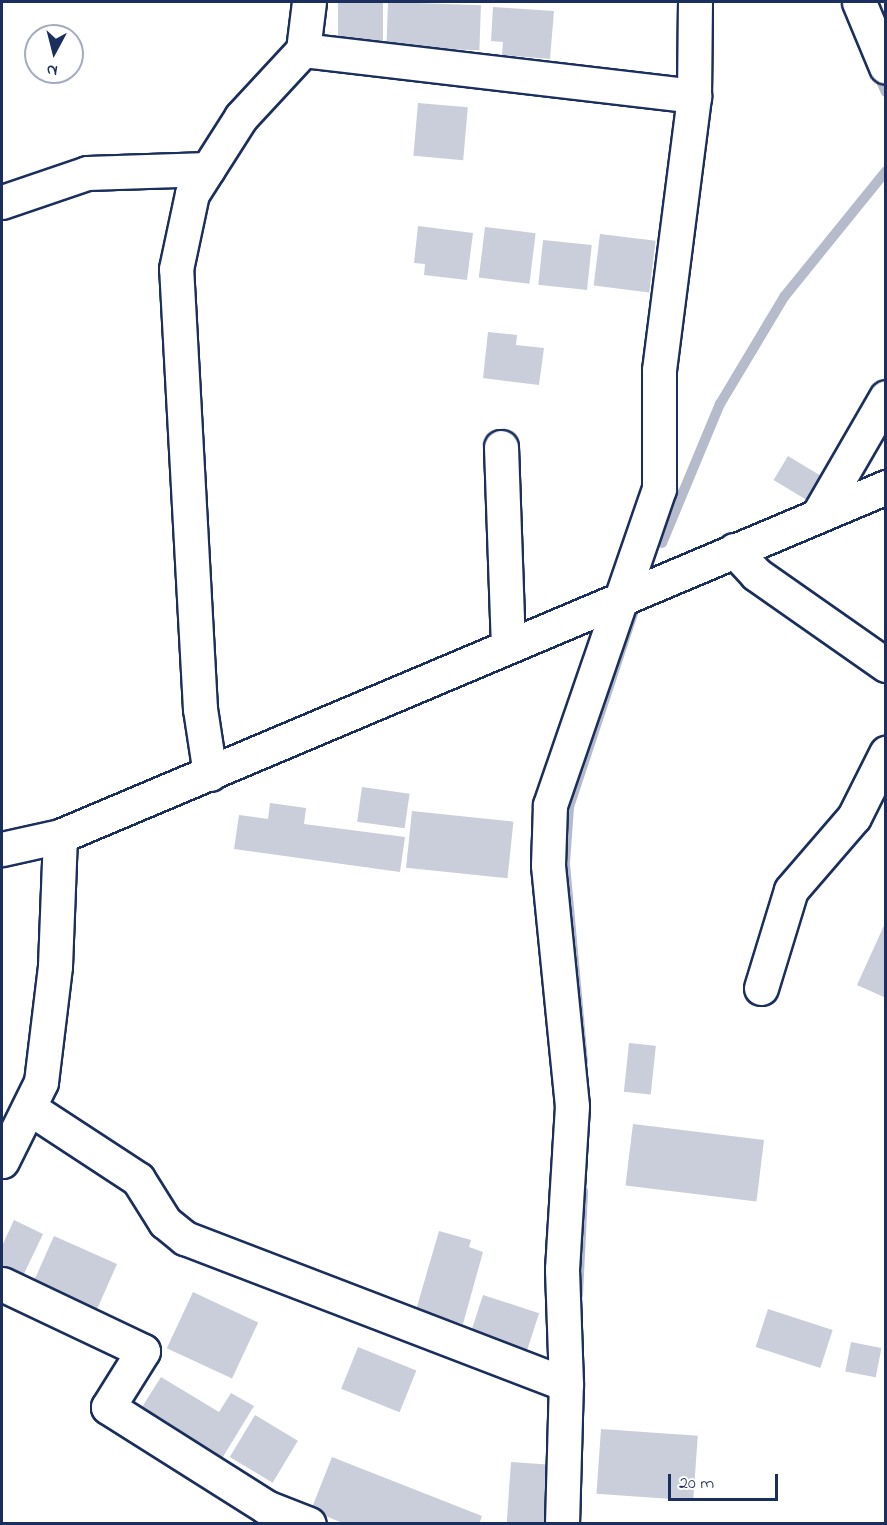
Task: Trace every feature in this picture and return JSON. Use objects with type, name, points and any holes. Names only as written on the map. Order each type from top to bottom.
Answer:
[{"type":"street","points":[[210,774],[200,709],[176,269],[192,194],[241,117],[303,50],[309,2]]},
{"type":"street","points":[[562,1524],[566,1384],[562,1269],[571,1071],[548,865],[550,805],[659,489],[659,370],[694,96],[695,2]]},
{"type":"street","points":[[859,2],[885,67]]},
{"type":"street","points":[[303,50],[694,96]]},
{"type":"street","points":[[2,202],[87,173],[208,169]]},
{"type":"street","points":[[818,515],[885,397]]},
{"type":"street","points":[[501,447],[508,646]]},
{"type":"street","points":[[2,849],[60,836],[885,487]]},
{"type":"street","points":[[734,550],[756,574],[885,665]]},
{"type":"street","points":[[761,988],[791,890],[854,817],[885,753]]},
{"type":"street","points":[[2,1161],[32,1109],[41,1082],[55,966],[60,836]]},
{"type":"street","points":[[32,1109],[138,1179],[165,1222],[185,1238],[566,1384]]},
{"type":"street","points":[[2,1284],[143,1351],[108,1407],[266,1506],[309,1524]]},
{"type":"building","points":[[338,2],[383,2],[383,42],[338,42]]},
{"type":"building","points":[[388,2],[481,5],[479,50],[386,47]]},
{"type":"building","points":[[493,7],[554,11],[550,59],[502,55],[503,42],[491,41]]},
{"type":"building","points":[[418,103],[468,107],[463,160],[413,156]]},
{"type":"building","points":[[418,226],[473,233],[467,280],[424,275],[425,264],[414,263]]},
{"type":"building","points":[[485,227],[536,233],[529,284],[479,278]]},
{"type":"building","points":[[600,234],[656,241],[649,292],[594,286]]},
{"type":"building","points":[[543,240],[592,245],[587,290],[538,285]]},
{"type":"building","points":[[488,332],[517,335],[516,345],[544,348],[539,385],[483,378]]},
{"type":"building","points":[[788,456],[827,479],[812,503],[774,480]]},
{"type":"building","points":[[362,787],[410,794],[405,828],[357,822]]},
{"type":"building","points":[[270,803],[306,808],[304,824],[405,837],[400,872],[234,849],[239,815],[268,819]]},
{"type":"building","points":[[412,811],[513,822],[507,878],[406,868]]},
{"type":"building","points":[[886,921],[886,998],[857,985]]},
{"type":"building","points":[[629,1043],[656,1046],[651,1095],[624,1092]]},
{"type":"building","points":[[633,1124],[764,1140],[756,1202],[625,1186]]},
{"type":"building","points":[[14,1220],[43,1234],[22,1278],[2,1268],[2,1246]]},
{"type":"building","points":[[439,1231],[471,1240],[469,1247],[483,1252],[463,1324],[416,1310]]},
{"type":"building","points":[[54,1236],[117,1264],[96,1311],[33,1283]]},
{"type":"building","points":[[193,1292],[258,1322],[232,1379],[167,1348]]},
{"type":"building","points":[[483,1295],[539,1313],[527,1350],[471,1332]]},
{"type":"building","points":[[768,1309],[833,1330],[820,1368],[756,1347]]},
{"type":"building","points":[[851,1342],[881,1348],[876,1377],[845,1371]]},
{"type":"building","points":[[358,1347],[416,1371],[400,1412],[341,1389]]},
{"type":"building","points":[[161,1377],[219,1412],[231,1393],[254,1406],[218,1465],[137,1415]]},
{"type":"building","points":[[255,1415],[298,1441],[273,1483],[230,1457]]},
{"type":"building","points":[[601,1429],[698,1436],[693,1501],[596,1494]]},
{"type":"building","points":[[332,1457],[482,1516],[479,1524],[345,1524],[311,1510]]},
{"type":"building","points":[[511,1462],[555,1465],[551,1524],[507,1524]]},
{"type":"waterway","points":[[876,70],[886,92]]},
{"type":"waterway","points":[[662,543],[720,404],[784,297],[886,171]]},
{"type":"waterway","points":[[583,1062],[565,863],[569,807],[633,614]]},
{"type":"waterway","points":[[578,1295],[583,1191]]}]
